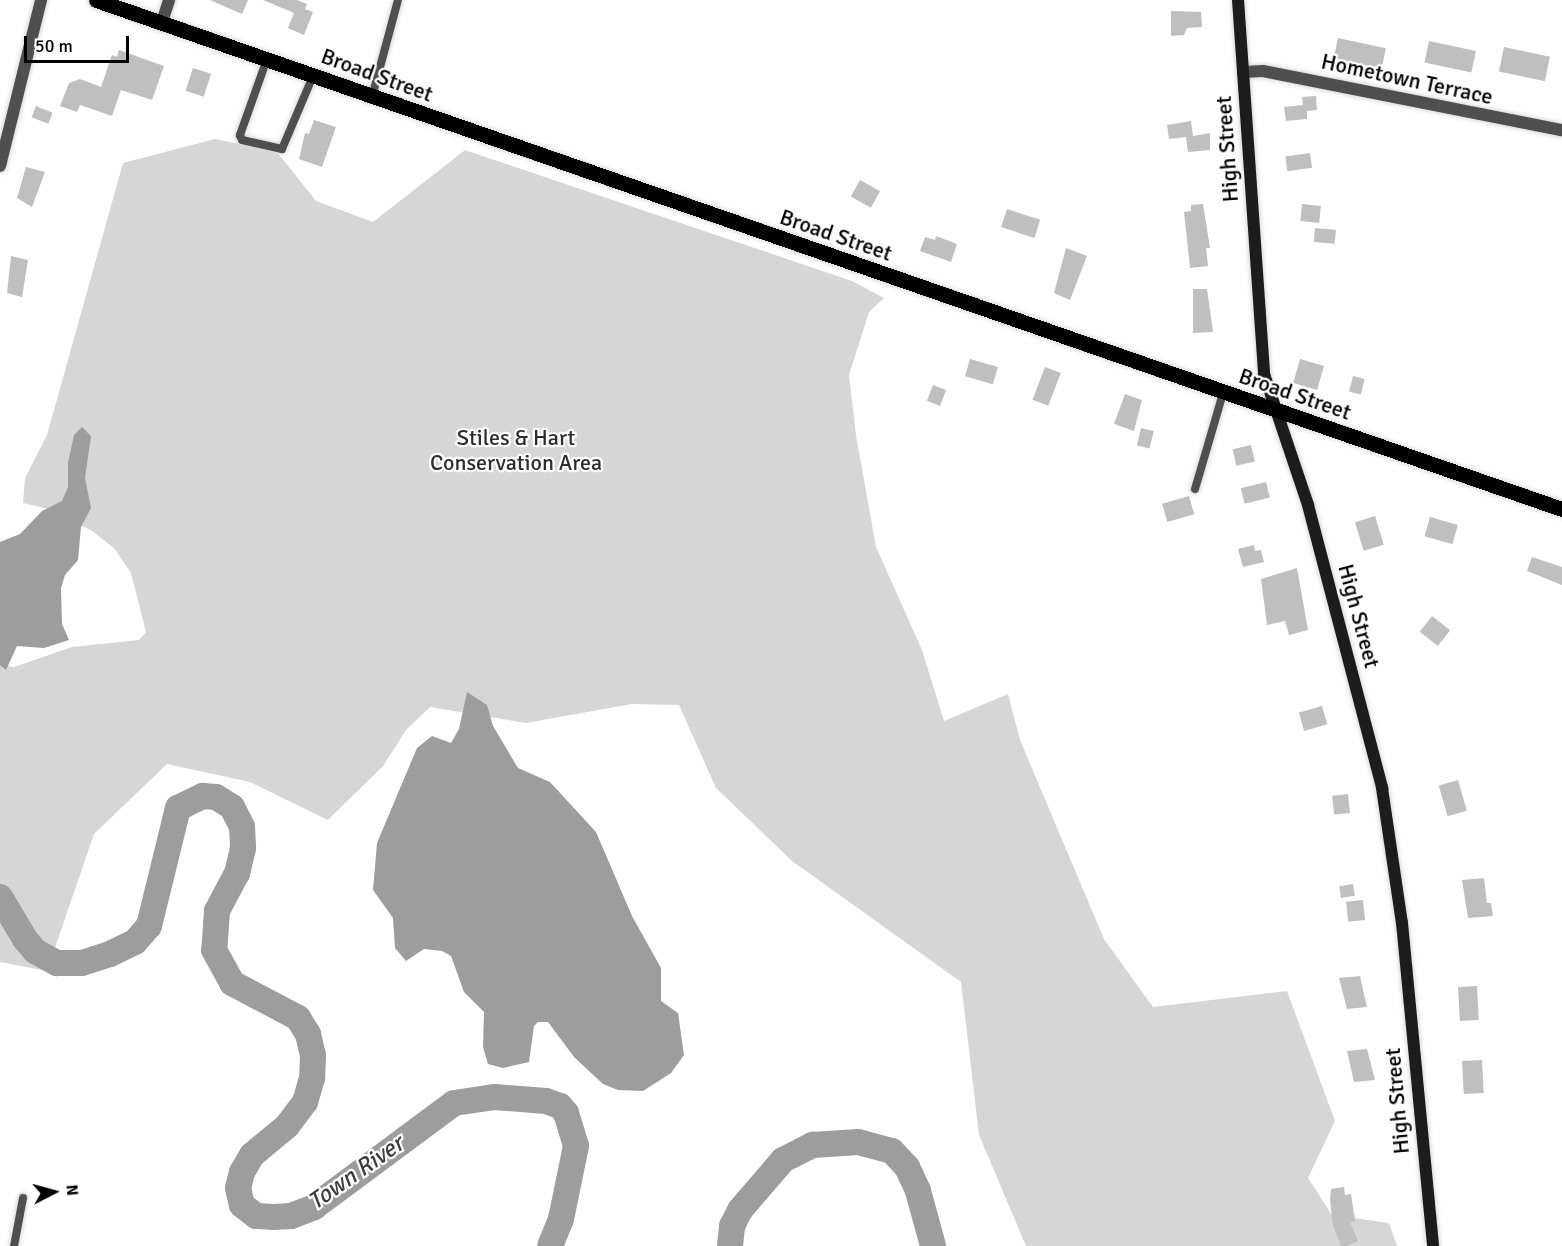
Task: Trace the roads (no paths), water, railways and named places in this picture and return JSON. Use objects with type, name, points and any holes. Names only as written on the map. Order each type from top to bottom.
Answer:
[{"type":"main road","name":"Broad Street","points":[[96,0],[1562,509]]},
{"type":"street","points":[[0,166],[41,0]]},
{"type":"street","points":[[162,22],[169,0]]},
{"type":"street","name":"High Street","points":[[1238,0],[1264,374],[1308,505],[1388,821],[1402,923],[1433,1246]]},
{"type":"street","name":"Hometown Terrace","points":[[1243,72],[1263,71],[1562,130]]},
{"type":"lane","points":[[372,97],[398,0]]},
{"type":"lane","points":[[267,59],[240,135],[242,140],[282,149],[313,75]]},
{"type":"lane","points":[[1195,489],[1223,393]]},
{"type":"lane","points":[[14,1246],[23,1198]]},
{"type":"waterway","name":"Town River","points":[[0,897],[25,939],[35,951],[57,963],[82,963],[110,954],[135,942],[149,926],[178,808],[203,796],[216,797],[232,807],[242,827],[243,848],[237,873],[217,911],[214,950],[232,983],[298,1018],[308,1034],[313,1055],[312,1078],[305,1102],[287,1126],[252,1155],[242,1172],[238,1188],[242,1205],[256,1216],[273,1217],[291,1216],[314,1207],[454,1103],[494,1097],[546,1101],[560,1106],[566,1113],[576,1146],[561,1219],[550,1246]]},
{"type":"waterway","name":"Town River","points":[[730,1246],[732,1226],[740,1210],[783,1160],[813,1145],[858,1142],[892,1151],[907,1167],[918,1191],[933,1246]]},
{"type":"park label","name":"Stiles & Hart Conservation Area","points":[[516,450]]}]
